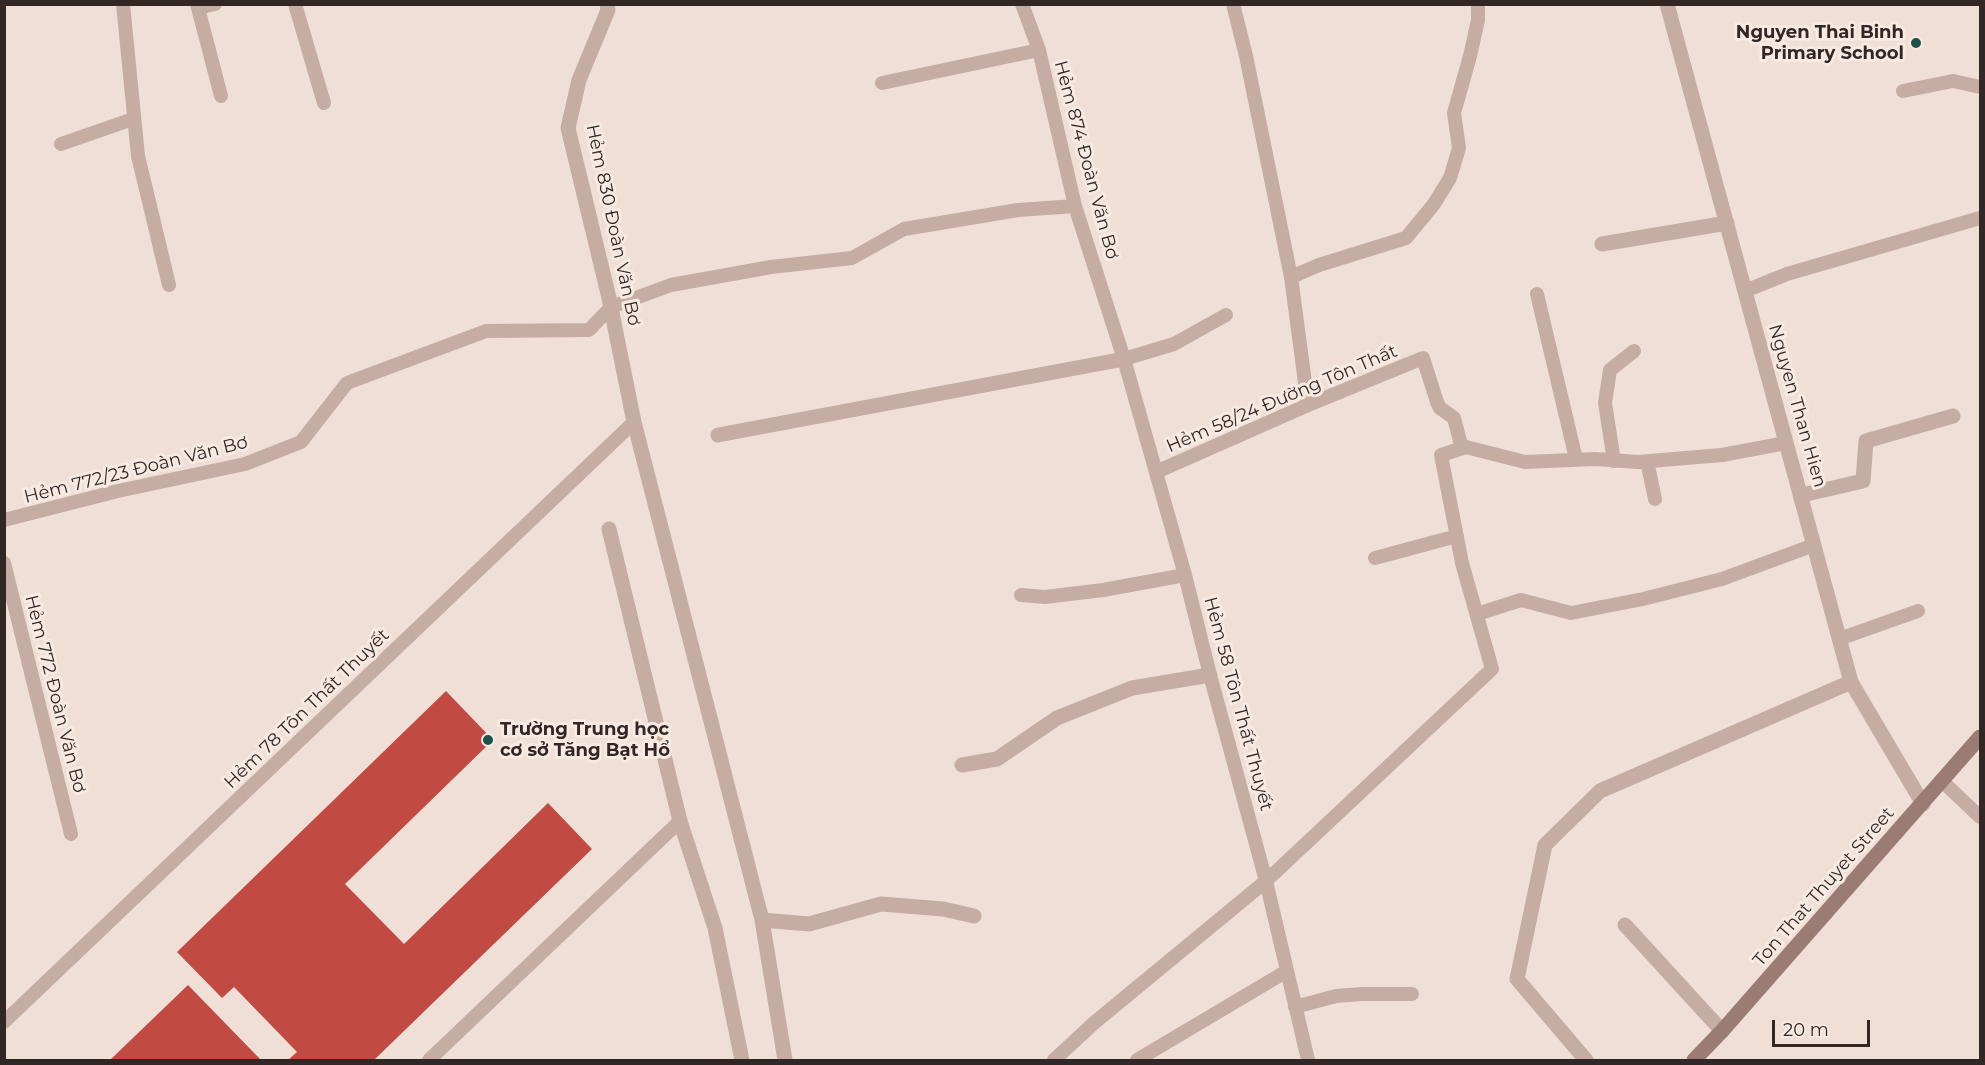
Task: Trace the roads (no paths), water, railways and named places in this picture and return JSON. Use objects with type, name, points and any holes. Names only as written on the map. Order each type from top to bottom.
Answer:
[{"type":"main road","name":"Ton That Thuyet Street","points":[[1694,1060],[1980,737]]},
{"type":"street","name":"Hẻm 830 Đoàn Văn Bơ","points":[[607,4],[608,10],[579,81],[568,128],[611,307],[634,422],[762,920],[785,1060]]},
{"type":"street","name":"Nguyen Than Hien","points":[[1667,4],[1851,682],[1923,804]]},
{"type":"street","points":[[1602,244],[1727,223]]},
{"type":"street","points":[[718,435],[1124,359]]},
{"type":"street","points":[[1802,495],[1863,481],[1866,441],[1953,416]]},
{"type":"street","points":[[609,529],[680,820],[715,928],[742,1060]]},
{"type":"street","points":[[962,765],[997,759],[1057,718],[1132,688],[1210,675]]},
{"type":"street","points":[[1586,1060],[1517,979],[1545,844],[1600,791],[1851,682]]},
{"type":"street","points":[[762,920],[808,924],[881,904],[943,909],[974,916]]},
{"type":"street","points":[[1625,925],[1722,1031]]},
{"type":"lane","points":[[123,4],[138,156],[169,285]]},
{"type":"lane","points":[[215,4],[197,6],[221,96]]},
{"type":"lane","points":[[295,4],[324,103]]},
{"type":"lane","name":"Hẻm 874 Đoàn Văn Bơ","points":[[1022,4],[1039,50],[1075,206],[1124,359]]},
{"type":"lane","points":[[1233,4],[1246,56],[1291,277],[1308,405]]},
{"type":"lane","points":[[1291,277],[1319,265],[1406,238],[1434,204],[1450,178],[1459,148],[1454,113],[1478,20],[1478,4]]},
{"type":"lane","points":[[882,83],[1039,50]]},
{"type":"lane","points":[[1903,91],[1953,81],[1980,87]]},
{"type":"lane","points":[[61,144],[134,119]]},
{"type":"lane","name":"Hẻm 772/23 Đoàn Văn Bơ","points":[[4,520],[118,491],[245,464],[301,442],[347,383],[486,331],[589,330],[611,307],[671,285],[771,267],[852,258],[904,229],[1018,210],[1075,206]]},
{"type":"lane","points":[[1745,291],[1787,274],[1980,218]]},
{"type":"lane","points":[[1538,294],[1576,459]]},
{"type":"lane","points":[[1124,359],[1174,344],[1226,315]]},
{"type":"lane","points":[[1614,461],[1605,402],[1610,370],[1634,351]]},
{"type":"lane","name":"Hẻm 58/24 Đường Tôn Thất","points":[[1156,472],[1308,405],[1423,358],[1437,402],[1440,408],[1454,418],[1462,448]]},
{"type":"lane","name":"Hẻm 58 Tôn Thất Thuyết","points":[[1124,359],[1185,575],[1266,881],[1308,1060]]},
{"type":"lane","name":"Hẻm 78 Tôn Thất Thuyết","points":[[4,1022],[634,422]]},
{"type":"lane","points":[[1054,1060],[1094,1023],[1266,881],[1492,669],[1457,536],[1441,455],[1466,447],[1525,462],[1576,459],[1647,461],[1722,455],[1786,443]]},
{"type":"lane","points":[[1647,461],[1655,499]]},
{"type":"lane","points":[[1374,558],[1457,536]]},
{"type":"lane","points":[[1477,614],[1521,600],[1571,613],[1632,601],[1722,579],[1814,545]]},
{"type":"lane","name":"Hẻm 772 Đoàn Văn Bơ","points":[[4,563],[71,834]]},
{"type":"lane","points":[[1021,595],[1045,597],[1103,590],[1185,575]]},
{"type":"lane","points":[[1839,639],[1918,611]]},
{"type":"lane","points":[[1942,781],[1980,817]]},
{"type":"lane","points":[[429,1060],[680,820]]},
{"type":"lane","points":[[1137,1060],[1287,971]]},
{"type":"lane","points":[[1295,1007],[1336,996],[1412,994]]},
{"type":"place","name":"Nguyen Thai Binh Primary School","points":[[1916,43]]},
{"type":"place","name":"Trường Trung học cơ sở Tăng Bạt Hổ","points":[[488,740]]}]
